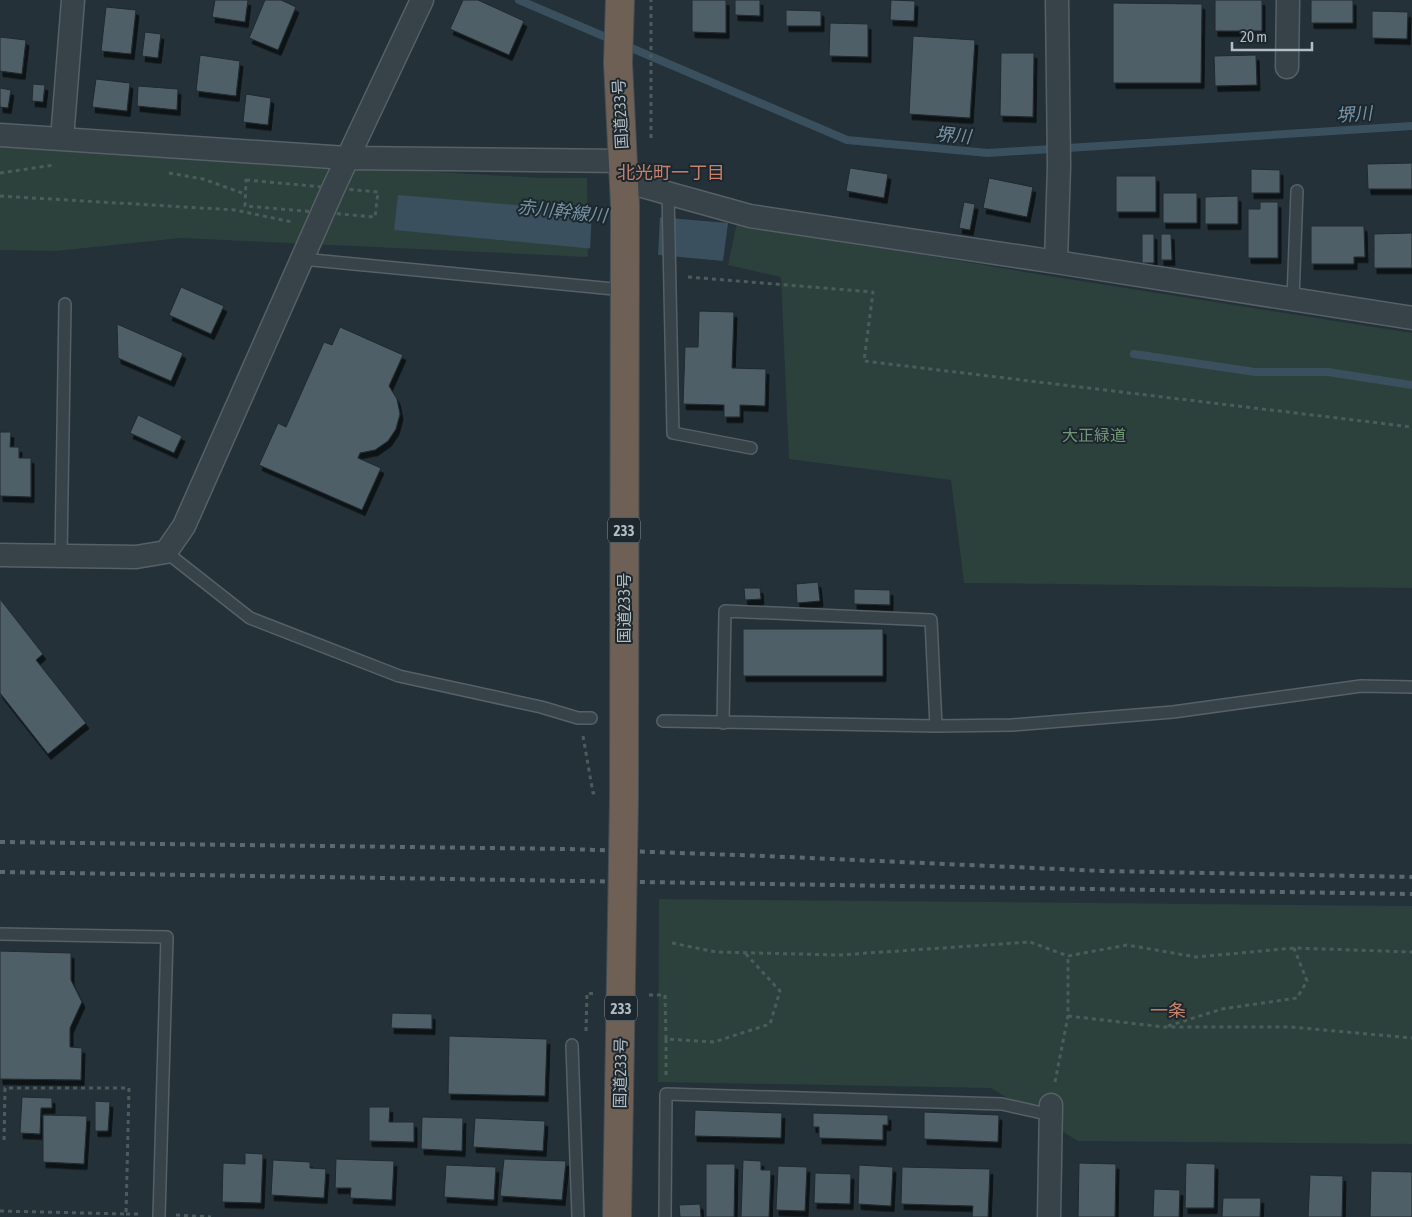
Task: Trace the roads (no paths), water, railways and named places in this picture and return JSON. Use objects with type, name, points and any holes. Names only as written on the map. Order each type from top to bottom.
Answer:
[{"type":"highway","name":"国道233号","points":[[617,1217],[624,798],[624,183],[618,63],[620,9]]},
{"type":"street","points":[[62,139],[73,0]]},
{"type":"street","points":[[0,555],[136,557],[166,552],[184,526],[347,158],[421,0]]},
{"type":"street","points":[[1056,262],[1060,166],[1057,0]]},
{"type":"street","points":[[1287,67],[1288,0]]},
{"type":"street","points":[[0,134],[347,158],[624,183],[668,201],[750,216],[1412,318]]},
{"type":"street","points":[[1049,1217],[1051,1110]]},
{"type":"lane","points":[[1293,299],[1297,191]]},
{"type":"lane","points":[[668,201],[674,433],[751,448]]},
{"type":"lane","points":[[302,260],[624,290]]},
{"type":"lane","points":[[61,557],[65,304]]},
{"type":"lane","points":[[166,552],[250,618],[399,676],[578,718],[591,718]]},
{"type":"lane","points":[[723,723],[725,611],[931,620],[936,726]]},
{"type":"lane","points":[[663,721],[936,726],[1012,725],[1173,712],[1361,686],[1412,687]]},
{"type":"lane","points":[[0,934],[167,937],[159,1217]]},
{"type":"lane","points":[[572,1045],[578,1217]]},
{"type":"lane","points":[[665,1217],[666,1094],[1002,1104],[1051,1110]]},
{"type":"water","name":"赤川幹線川","points":[[398,195],[728,223],[723,261],[394,230]]},
{"type":"waterway","name":"堺川","points":[[519,0],[847,140],[988,153],[1412,126]]},
{"type":"waterway","points":[[1134,354],[1255,372],[1328,372],[1412,385]]},
{"type":"railway","points":[[0,842],[569,849],[1103,871],[1412,877]]},
{"type":"railway","points":[[0,872],[1412,894]]},
{"type":"district","name":"北光町一丁目","points":[[671,172]]},
{"type":"district","name":"一条","points":[[1168,1010]]},
{"type":"park label","name":"大正緑道","points":[[1094,435]]}]
